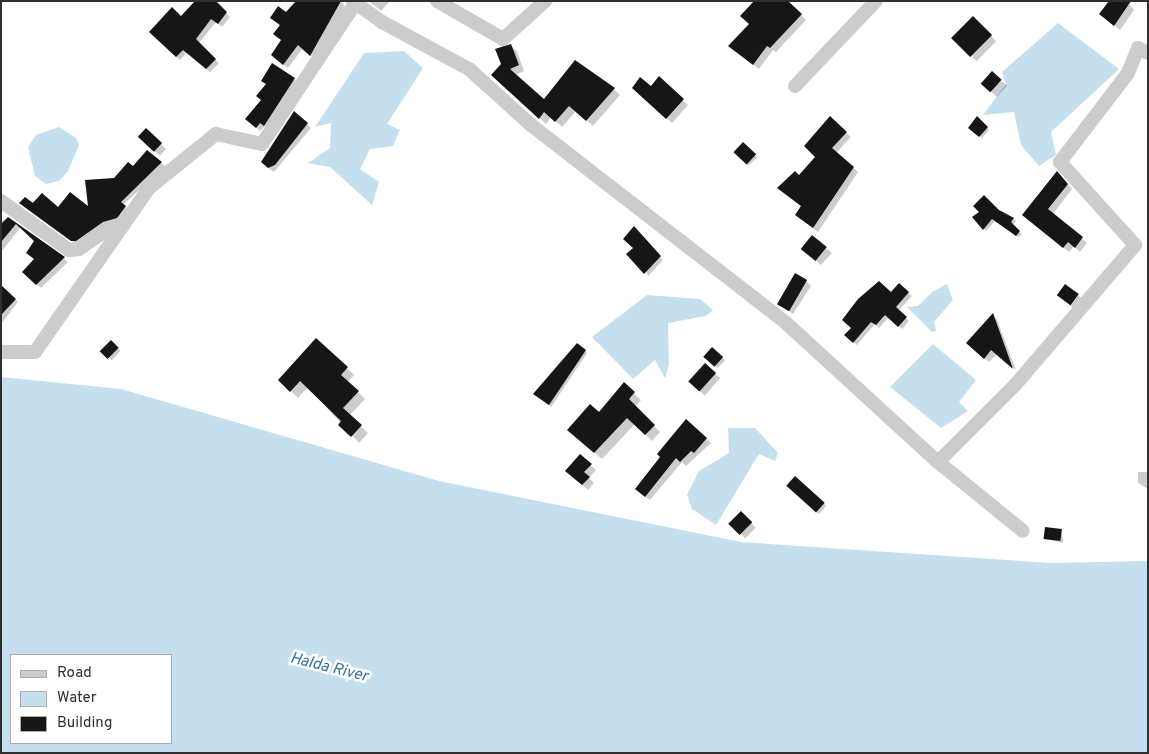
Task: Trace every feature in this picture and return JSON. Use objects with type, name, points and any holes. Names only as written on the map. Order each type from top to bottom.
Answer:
[{"type":"street","points":[[437,1],[504,39],[545,1]]},
{"type":"street","points":[[795,86],[876,1]]},
{"type":"street","points":[[1,352],[35,352],[149,188],[216,134],[262,144],[355,2],[382,22],[469,69],[531,125],[785,322],[938,462],[1023,531]]},
{"type":"street","points":[[938,462],[1016,384],[1135,245],[1060,162],[1128,73],[1138,48],[1148,53]]},
{"type":"street","points":[[1,200],[69,250],[79,249],[108,229],[124,226]]},
{"type":"water","points":[[1058,23],[1119,69],[1051,132],[1056,155],[1039,166],[1021,145],[1014,112],[983,115],[1006,84],[1002,72]]},
{"type":"water","points":[[404,51],[423,68],[387,124],[400,130],[393,146],[370,149],[360,169],[379,182],[372,205],[330,167],[308,163],[330,148],[331,123],[315,127],[364,53]]},
{"type":"water","points":[[59,127],[76,138],[79,145],[68,171],[59,181],[46,184],[35,176],[28,147],[36,135]]},
{"type":"water","points":[[947,284],[953,300],[934,322],[936,331],[932,332],[907,307],[918,306],[932,292]]},
{"type":"water","points":[[647,295],[700,299],[713,310],[706,316],[668,323],[669,365],[665,378],[655,360],[633,379],[592,337]]},
{"type":"water","points":[[933,344],[976,380],[959,402],[968,411],[941,428],[890,387]]},
{"type":"water","name":"Halda River","points":[[1,377],[121,389],[439,481],[741,542],[1051,563],[1148,561],[1148,753],[1,753]]},
{"type":"water","points":[[728,428],[755,428],[778,453],[775,461],[759,454],[716,525],[692,509],[687,495],[699,471],[729,453]]},
{"type":"building","points":[[195,1],[216,1],[227,12],[218,24],[211,19],[196,39],[216,59],[206,69],[183,50],[176,57],[149,32],[172,7],[181,16]]},
{"type":"building","points":[[296,1],[341,1],[310,56],[298,45],[283,65],[271,55],[281,40],[273,34],[280,25],[270,18],[278,6],[286,12]]},
{"type":"building","points":[[754,1],[788,1],[802,14],[770,48],[767,46],[753,65],[728,46],[749,24],[740,16]]},
{"type":"building","points":[[1109,1],[1131,1],[1114,26],[1099,14]]},
{"type":"building","points":[[973,16],[992,35],[970,57],[951,38]]},
{"type":"building","points":[[511,44],[519,65],[510,69],[544,99],[575,60],[615,88],[586,121],[569,106],[555,122],[544,112],[539,119],[491,75],[501,64],[495,49]]},
{"type":"building","points":[[272,63],[295,78],[264,126],[260,123],[256,128],[245,119],[261,100],[256,96],[266,84],[261,81]]},
{"type":"building","points":[[992,71],[1002,80],[990,92],[981,84]]},
{"type":"building","points":[[659,76],[684,99],[666,119],[632,88],[640,77],[651,86]]},
{"type":"building","points":[[294,111],[308,123],[275,165],[268,168],[261,162]]},
{"type":"building","points":[[830,116],[847,132],[832,148],[854,167],[813,228],[795,215],[801,206],[777,188],[795,171],[799,175],[815,157],[804,146]]},
{"type":"building","points":[[977,116],[988,127],[979,137],[968,128]]},
{"type":"building","points":[[146,128],[162,143],[154,152],[138,137]]},
{"type":"building","points":[[743,142],[756,154],[747,165],[733,152]]},
{"type":"building","points":[[147,150],[162,162],[121,202],[126,206],[117,218],[103,222],[76,241],[71,241],[19,203],[25,197],[33,203],[42,193],[58,207],[70,192],[88,206],[85,180],[114,178],[128,162],[133,166]]},
{"type":"building","points":[[1057,171],[1068,184],[1048,209],[1083,237],[1075,248],[1068,242],[1063,248],[1022,215]]},
{"type":"building","points":[[984,195],[999,210],[1014,218],[1011,222],[1020,231],[1016,236],[992,219],[983,230],[972,217],[979,212],[973,206]]},
{"type":"building","points":[[8,217],[65,257],[36,285],[22,272],[34,259],[26,253],[34,241],[16,224],[1,242],[1,224]]},
{"type":"building","points":[[634,226],[661,256],[644,274],[626,254],[633,248],[623,239]]},
{"type":"building","points":[[812,235],[827,247],[815,261],[801,249]]},
{"type":"building","points":[[795,273],[807,280],[789,311],[777,304]]},
{"type":"building","points":[[879,281],[891,292],[899,283],[909,292],[896,307],[907,317],[898,327],[885,315],[876,325],[871,322],[853,343],[844,335],[851,328],[842,320],[858,299]]},
{"type":"building","points":[[1065,284],[1079,294],[1071,305],[1057,295]]},
{"type":"building","points":[[1,285],[16,299],[1,315]]},
{"type":"building","points":[[993,313],[1013,369],[991,350],[984,359],[966,343]]},
{"type":"building","points":[[316,338],[348,367],[341,375],[359,391],[343,408],[362,425],[351,437],[338,425],[341,421],[300,381],[290,392],[278,380]]},
{"type":"building","points":[[111,340],[119,348],[107,359],[100,351]]},
{"type":"building","points":[[577,343],[586,350],[549,405],[533,394]]},
{"type":"building","points":[[712,347],[723,357],[714,367],[703,357]]},
{"type":"building","points":[[705,363],[716,373],[699,392],[688,382]]},
{"type":"building","points":[[624,382],[635,392],[629,399],[655,425],[645,435],[627,418],[594,453],[567,430],[590,404],[599,412]]},
{"type":"building","points":[[686,419],[707,438],[694,453],[691,451],[680,462],[676,458],[645,497],[635,489],[660,457],[657,454]]},
{"type":"building","points":[[580,454],[592,464],[584,472],[590,477],[582,485],[565,471]]},
{"type":"building","points":[[795,476],[825,503],[816,512],[786,486]]},
{"type":"building","points":[[741,511],[752,522],[740,535],[728,524]]},
{"type":"building","points":[[1045,527],[1062,529],[1060,541],[1044,539]]}]
